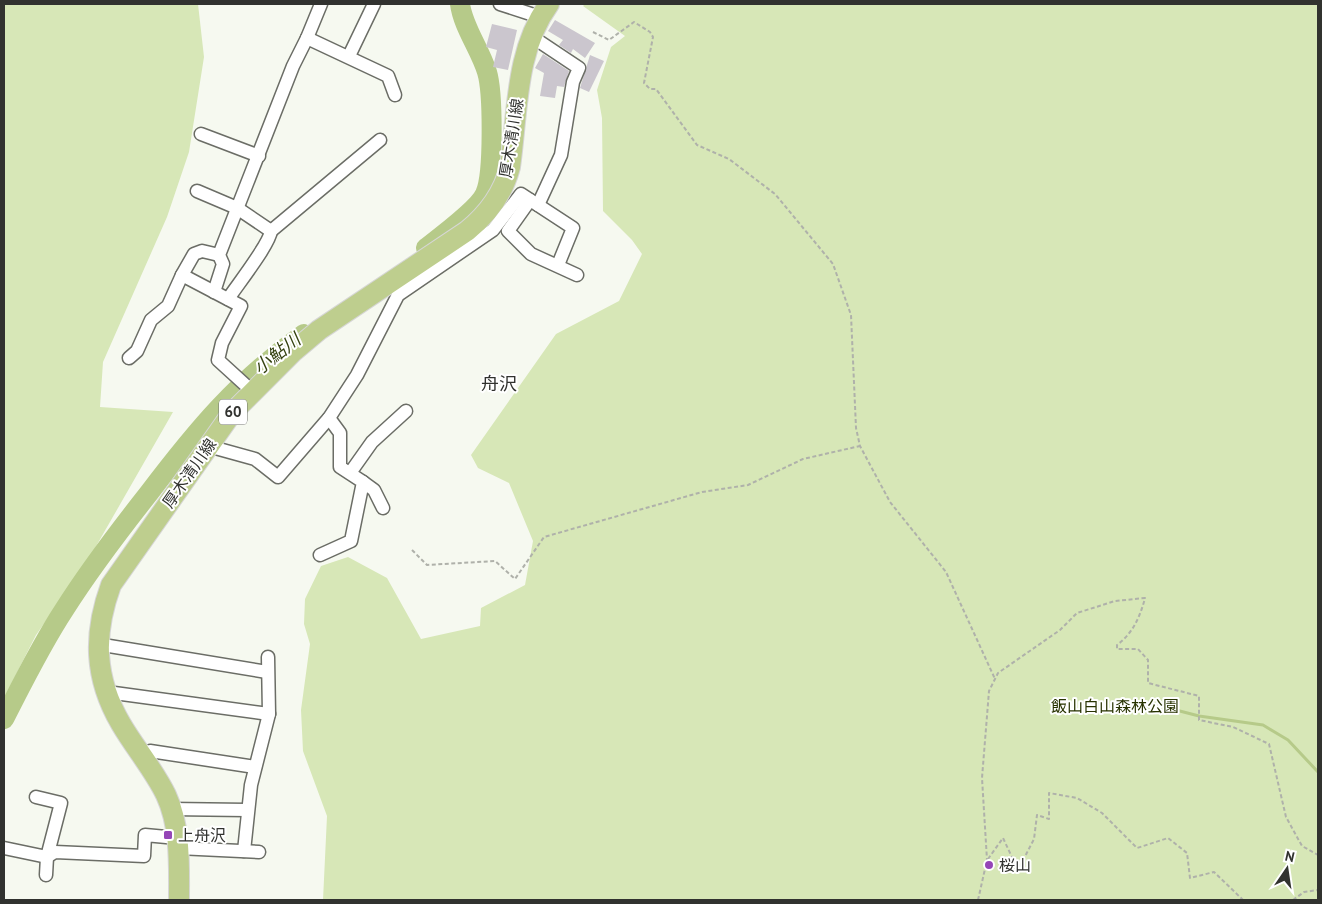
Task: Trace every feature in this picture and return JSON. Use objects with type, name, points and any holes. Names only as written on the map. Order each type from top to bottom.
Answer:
[{"type":"main road","name":"厚木清川線","points":[[179,900],[177,843],[166,796],[120,723],[107,692],[97,644],[102,610],[111,585],[249,388],[319,330],[470,237],[478,222],[494,204],[508,175],[519,85],[526,48],[544,10]]},
{"type":"street","points":[[214,292],[223,264],[219,255],[259,156],[292,66],[307,38],[321,4]]},
{"type":"street","points":[[349,56],[374,4]]},
{"type":"street","points":[[500,4],[544,10]]},
{"type":"street","points":[[531,36],[579,68],[573,82],[561,155],[534,202],[508,231],[531,254],[577,275]]},
{"type":"street","points":[[307,38],[349,56],[388,76],[396,95]]},
{"type":"street","points":[[201,134],[259,156]]},
{"type":"street","points":[[228,299],[262,248],[270,240],[271,231],[380,140]]},
{"type":"street","points":[[197,191],[237,208],[271,231]]},
{"type":"street","points":[[208,446],[255,459],[278,477],[328,418],[357,375],[398,295],[470,237],[493,230],[521,194],[573,228],[558,265]]},
{"type":"street","points":[[129,358],[137,351],[151,320],[168,306],[194,254],[202,251],[219,255]]},
{"type":"street","points":[[182,275],[241,306],[222,343],[218,360],[249,388]]},
{"type":"street","points":[[350,473],[372,442],[406,411]]},
{"type":"street","points":[[328,418],[340,433],[340,467],[374,490],[383,508]]},
{"type":"street","points":[[320,555],[346,545],[351,541],[363,482]]},
{"type":"street","points":[[97,644],[267,672]]},
{"type":"street","points":[[244,851],[247,810],[255,767],[269,714],[268,658]]},
{"type":"street","points":[[107,692],[269,714]]},
{"type":"street","points":[[141,754],[150,750],[255,767]]},
{"type":"street","points":[[36,797],[61,803],[47,857],[46,875]]},
{"type":"street","points":[[170,809],[247,810]]},
{"type":"street","points":[[4,848],[47,857],[55,852],[144,856],[146,835],[177,843],[259,852]]},
{"type":"path","points":[[593,32],[609,40],[634,22],[650,32],[653,37],[644,82],[650,89],[656,89],[697,145],[729,159],[775,194],[833,264],[851,316],[856,428],[860,446],[890,502],[946,572],[995,679]]},
{"type":"path","points":[[412,550],[427,565],[495,561],[515,579],[544,537],[702,492],[748,485],[803,459],[860,446]]},
{"type":"path","points":[[978,900],[986,860],[982,778],[990,691],[998,673],[1060,630],[1077,613],[1115,602],[1145,598],[1141,615],[1126,638],[1117,645],[1117,649],[1138,649],[1148,660],[1148,683],[1199,696],[1199,720],[1232,728],[1268,744],[1286,817],[1302,846],[1318,855]]},
{"type":"path","points":[[986,860],[1003,838],[1018,870],[1034,839],[1037,815],[1049,819],[1048,794],[1077,798],[1102,813],[1137,848],[1168,838],[1187,853],[1190,878],[1214,872],[1243,900]]},
{"type":"path","points":[[1293,900],[1304,892],[1318,890]]},
{"type":"green space","points":[[4,4],[198,4],[204,57],[189,152],[167,217],[103,362],[100,407],[173,412],[87,562],[36,635],[4,698]]},
{"type":"green space","name":"飯山白山森林公園","points":[[585,4],[1318,4],[1318,900],[323,900],[327,816],[303,751],[301,710],[310,644],[304,624],[305,599],[321,566],[348,557],[387,578],[421,639],[480,626],[481,608],[525,585],[533,541],[509,483],[478,468],[471,455],[556,334],[619,301],[642,254],[632,240],[603,211],[602,118],[597,90],[611,47],[625,36],[583,6]]},
{"type":"building","points":[[555,20],[595,43],[585,58],[573,49],[571,53],[559,45],[563,40],[548,31]]},
{"type":"building","points":[[492,24],[517,30],[508,70],[493,67],[497,50],[486,47]]},
{"type":"building","points":[[543,54],[569,71],[564,87],[557,86],[555,98],[540,96],[544,73],[535,68]]},
{"type":"building","points":[[590,55],[604,61],[589,92],[580,88]]},
{"type":"waterway","name":"小鮎川","points":[[426,248],[458,223],[481,200],[485,194],[490,170],[492,133],[489,82],[484,63],[464,21],[460,4]]},
{"type":"waterway","name":"小鮎川","points":[[4,719],[40,650],[74,595],[105,550],[166,470],[202,427],[239,388],[259,369],[304,334]]},
{"type":"waterway","points":[[1172,709],[1199,716],[1263,725],[1288,740],[1318,772]]},
{"type":"place","name":"上舟沢","points":[[168,835]]},
{"type":"place","name":"桜山","points":[[989,865]]},
{"type":"district","name":"舟沢","points":[[499,384]]}]
